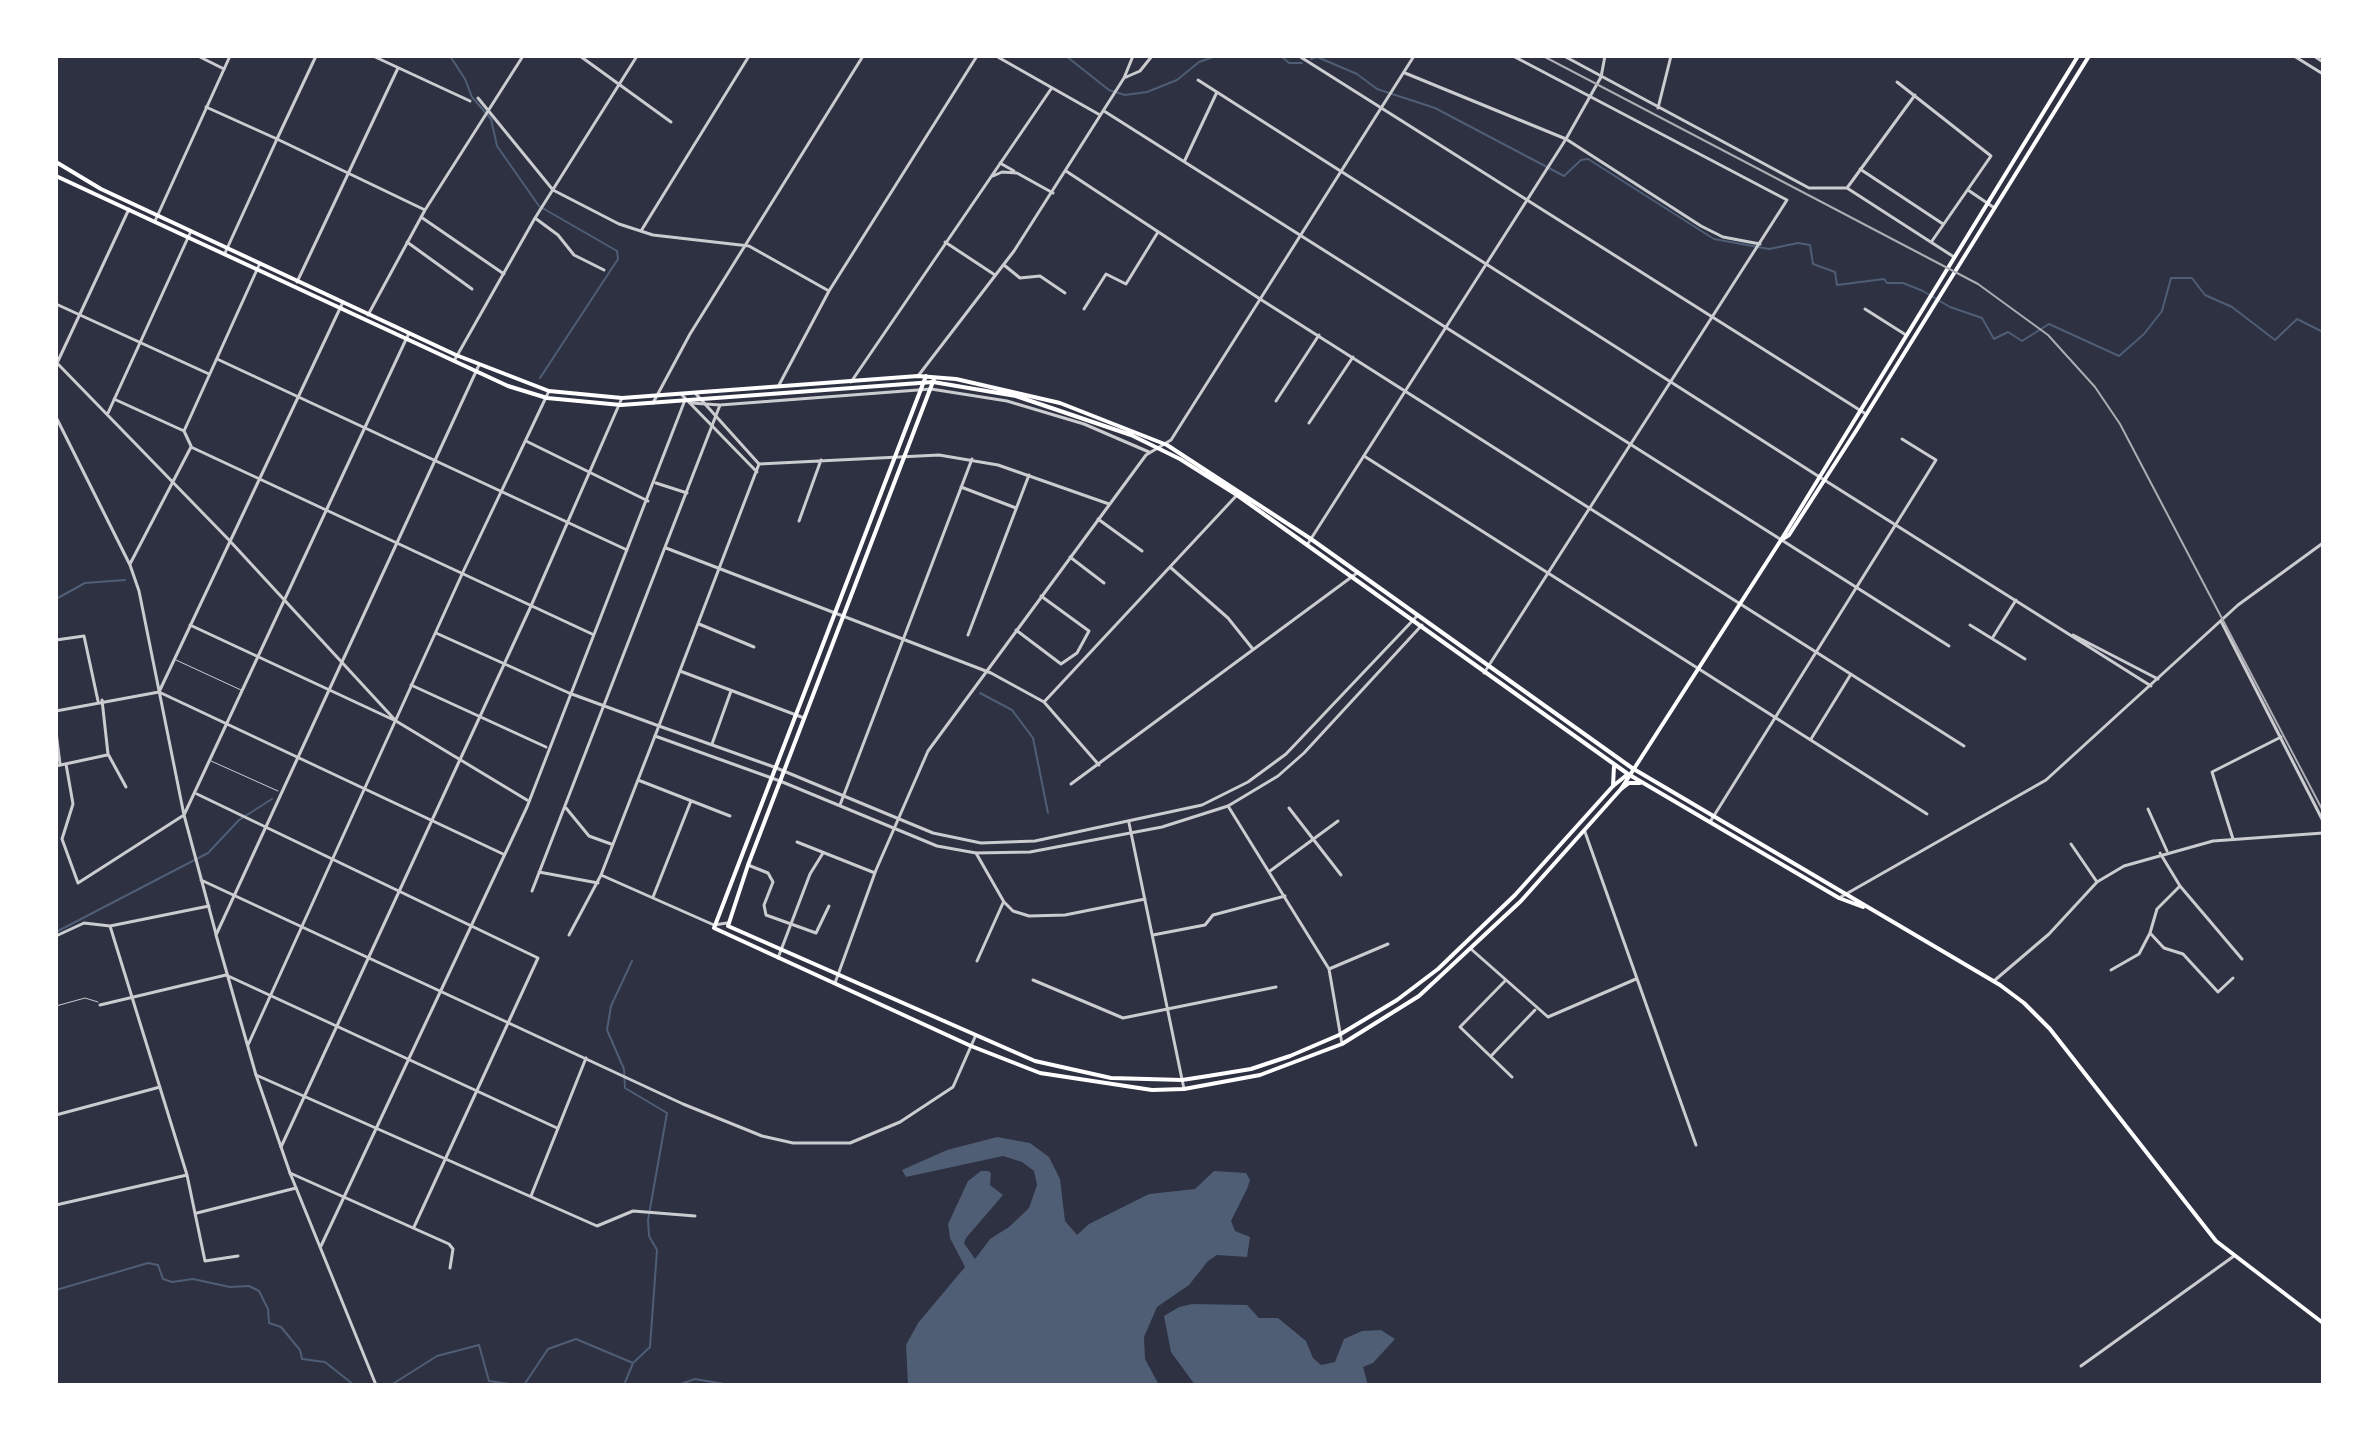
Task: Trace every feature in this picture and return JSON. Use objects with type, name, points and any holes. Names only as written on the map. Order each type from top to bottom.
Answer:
[{"type":"main road","points":[[1621,789],[1781,540],[1800,504],[2078,56]]},
{"type":"main road","points":[[1781,540],[1789,535],[1866,414],[2089,56]]},
{"type":"main road","points":[[56,162],[156,218],[547,398],[621,405],[685,399],[696,394],[934,379],[976,381],[1105,418],[1167,445],[1309,542],[1628,774],[1839,898],[1869,909]]},
{"type":"main road","points":[[66,169],[59,178],[156,218]]},
{"type":"main road","points":[[477,368],[549,391],[622,398],[656,396],[701,399],[778,390]]},
{"type":"main road","points":[[851,384],[918,376],[925,379]]},
{"type":"main road","points":[[925,379],[714,925],[719,932],[971,1046],[1040,1073],[1113,1087],[1184,1089],[1260,1075],[1342,1044],[1419,996],[1521,901],[1621,789],[1629,783],[1644,784]]},
{"type":"main road","points":[[934,379],[727,923],[975,1037],[1043,1063],[1111,1078],[1182,1080],[1251,1069],[1339,1035],[1438,969],[1515,895],[1613,786],[1628,774]]},
{"type":"main road","points":[[934,379],[1030,400],[1093,420],[1161,449],[1309,542]]},
{"type":"main road","points":[[1800,504],[1806,508]]},
{"type":"main road","points":[[1486,670],[1632,768],[1994,981],[2024,1003],[2050,1029],[2199,1221],[2235,1255],[2323,1323]]},
{"type":"main road","points":[[1613,763],[1616,775],[1613,786]]},
{"type":"main road","points":[[1582,822],[1585,832]]},
{"type":"main road","points":[[1534,875],[1540,881]]},
{"type":"main road","points":[[1515,895],[1521,901]]},
{"type":"main road","points":[[1040,1073],[1043,1063]]},
{"type":"street","points":[[198,56],[224,69]]},
{"type":"street","points":[[156,218],[230,56]]},
{"type":"street","points":[[226,250],[316,56]]},
{"type":"street","points":[[373,56],[470,101]]},
{"type":"street","points":[[367,316],[425,210],[523,56]]},
{"type":"street","points":[[580,56],[671,122]]},
{"type":"street","points":[[455,358],[535,218],[637,56]]},
{"type":"street","points":[[641,231],[749,56]]},
{"type":"street","points":[[653,403],[744,246],[863,56]]},
{"type":"street","points":[[778,390],[787,364],[829,291],[977,56]]},
{"type":"street","points":[[996,56],[1185,160],[1949,646]]},
{"type":"street","points":[[918,376],[996,276],[1053,193],[1124,78],[1133,56]]},
{"type":"street","points":[[1124,78],[1140,71],[1152,56]]},
{"type":"street","points":[[1299,56],[1866,414]]},
{"type":"street","points":[[685,399],[720,405],[931,389],[978,395],[1036,409],[1084,424],[1149,452],[1161,449],[1167,445],[1414,56]]},
{"type":"street","points":[[1486,670],[1787,200],[1513,56]]},
{"type":"street","points":[[1564,56],[1809,188],[1847,188],[1954,257]]},
{"type":"street","points":[[1309,542],[1566,139],[1601,77],[1605,56]]},
{"type":"street","points":[[1658,108],[1671,56]]},
{"type":"street","points":[[2294,56],[2323,74]]},
{"type":"street","points":[[2313,68],[2318,59]]},
{"type":"street","points":[[296,283],[398,68]]},
{"type":"street","points":[[1404,73],[1566,139],[1701,226],[1723,237],[1760,245]]},
{"type":"street","points":[[1198,80],[1489,262],[1824,480],[2151,686]]},
{"type":"street","points":[[1897,82],[1991,156],[1932,241]]},
{"type":"street","points":[[851,384],[1051,89]]},
{"type":"street","points":[[1185,160],[1217,92]]},
{"type":"street","points":[[1847,188],[1915,95]]},
{"type":"street","points":[[478,98],[553,190],[619,224],[641,231],[744,246],[829,291]]},
{"type":"street","points":[[206,107],[425,210]]},
{"type":"street","points":[[1000,163],[1053,193]]},
{"type":"street","points":[[1860,169],[1944,225]]},
{"type":"street","points":[[1066,171],[1260,299],[1964,746]]},
{"type":"street","points":[[989,178],[1002,172],[1017,173]]},
{"type":"street","points":[[1968,190],[1993,207]]},
{"type":"street","points":[[129,209],[56,362],[229,540],[396,721]]},
{"type":"street","points":[[421,217],[504,274]]},
{"type":"street","points":[[535,218],[558,235],[574,255],[604,270]]},
{"type":"street","points":[[1084,309],[1106,274],[1126,284],[1158,232]]},
{"type":"street","points":[[107,413],[190,234]]},
{"type":"street","points":[[406,242],[472,289]]},
{"type":"street","points":[[945,242],[996,276]]},
{"type":"street","points":[[1004,265],[1020,278],[1040,276],[1065,293]]},
{"type":"street","points":[[184,431],[259,266]]},
{"type":"street","points":[[56,304],[210,374]]},
{"type":"street","points":[[159,692],[342,304]]},
{"type":"street","points":[[1865,309],[1906,335]]},
{"type":"street","points":[[66,764],[73,804],[62,839],[78,883],[184,815],[197,794],[408,335]]},
{"type":"street","points":[[1276,401],[1319,335]]},
{"type":"street","points":[[1309,423],[1353,357]]},
{"type":"street","points":[[217,359],[627,550]]},
{"type":"street","points":[[216,935],[339,661],[477,368]]},
{"type":"street","points":[[248,1046],[411,685],[549,391]]},
{"type":"street","points":[[696,394],[759,464]]},
{"type":"street","points":[[281,1147],[461,760],[622,398]]},
{"type":"street","points":[[114,399],[184,431],[191,447],[592,634]]},
{"type":"street","points":[[685,399],[757,472]]},
{"type":"street","points":[[321,1246],[504,854],[648,501],[685,399]]},
{"type":"street","points":[[532,891],[720,405]]},
{"type":"street","points":[[56,417],[130,565],[184,815],[226,975],[290,1173],[376,1385]]},
{"type":"street","points":[[1710,822],[1936,460],[1902,439]]},
{"type":"street","points":[[526,441],[648,501]]},
{"type":"street","points":[[130,565],[191,447]]},
{"type":"street","points":[[835,983],[875,873],[928,751],[1149,452]]},
{"type":"street","points":[[759,464],[896,455],[972,459],[1029,475],[1109,504]]},
{"type":"street","points":[[1364,456],[1927,814]]},
{"type":"street","points":[[840,805],[972,459]]},
{"type":"street","points":[[799,521],[821,460]]},
{"type":"street","points":[[569,935],[598,883],[759,464]]},
{"type":"street","points":[[968,635],[1029,475]]},
{"type":"street","points":[[655,482],[687,493]]},
{"type":"street","points":[[961,487],[1016,508]]},
{"type":"street","points":[[1044,702],[1237,495]]},
{"type":"street","points":[[1098,519],[1142,551]]},
{"type":"street","points":[[1839,898],[2046,780],[2222,623],[2238,605],[2323,543]]},
{"type":"street","points":[[666,548],[987,671],[1044,702],[1099,765]]},
{"type":"street","points":[[1070,557],[1104,583]]},
{"type":"street","points":[[1170,567],[1228,618],[1253,649]]},
{"type":"street","points":[[1071,784],[1355,575]]},
{"type":"street","points":[[1016,630],[1061,664],[1077,653],[1089,631],[1041,596]]},
{"type":"street","points":[[1992,638],[2016,600]]},
{"type":"street","points":[[436,633],[569,693],[774,767],[933,833],[981,843],[1035,841],[1129,823],[1224,797],[1286,754],[1415,619]]},
{"type":"street","points":[[2222,623],[2323,821]]},
{"type":"street","points":[[699,624],[754,647]]},
{"type":"street","points":[[190,625],[396,721],[527,800]]},
{"type":"street","points":[[655,736],[770,777],[937,846],[976,853],[1030,852],[1131,833],[1228,806],[1278,776],[1334,723],[1423,625]]},
{"type":"street","points":[[1970,625],[2025,659]]},
{"type":"street","points":[[2068,633],[2158,679]]},
{"type":"street","points":[[56,640],[84,636],[100,700],[108,754],[126,787]]},
{"type":"street","points":[[1077,653],[1086,655]]},
{"type":"street","points":[[680,671],[804,718]]},
{"type":"street","points":[[1810,740],[1851,674]]},
{"type":"street","points":[[411,685],[548,747]]},
{"type":"street","points":[[712,744],[731,691]]},
{"type":"street","points":[[56,711],[100,700],[159,692],[504,854]]},
{"type":"street","points":[[1324,716],[1334,723]]},
{"type":"street","points":[[56,732],[58,766],[108,754]]},
{"type":"street","points":[[2233,840],[2212,772],[2281,737]]},
{"type":"street","points":[[638,780],[730,816]]},
{"type":"street","points":[[197,794],[538,958],[414,1227]]},
{"type":"street","points":[[653,897],[691,801]]},
{"type":"street","points":[[1228,806],[1329,969],[1342,1044]]},
{"type":"street","points":[[566,808],[589,836],[613,844]]},
{"type":"street","points":[[1289,808],[1341,875]]},
{"type":"street","points":[[2148,809],[2167,851]]},
{"type":"street","points":[[1270,871],[1338,821]]},
{"type":"street","points":[[1129,823],[1184,1089]]},
{"type":"street","points":[[1585,832],[1696,1145]]},
{"type":"street","points":[[1994,981],[2049,934],[2097,882],[2124,866],[2167,851],[2233,840],[2323,833]]},
{"type":"street","points":[[797,842],[875,873]]},
{"type":"street","points":[[2071,844],[2097,882]]},
{"type":"street","points":[[778,958],[810,874],[823,853]]},
{"type":"street","points":[[976,853],[1004,902],[1013,911],[1029,916],[1051,917],[1145,899]]},
{"type":"street","points":[[2160,853],[2180,886],[2242,959]]},
{"type":"street","points":[[748,865],[768,873],[773,882],[764,905],[766,915],[816,933],[829,906]]},
{"type":"street","points":[[539,872],[598,883]]},
{"type":"street","points":[[601,875],[714,925],[727,923]]},
{"type":"street","points":[[201,880],[369,961],[762,1136],[824,1145],[850,1143],[900,1122],[953,1087],[975,1037]]},
{"type":"street","points":[[2111,970],[2139,954],[2163,899],[2180,886]]},
{"type":"street","points":[[1153,935],[1205,925],[1213,915],[1285,896]]},
{"type":"street","points":[[977,961],[1004,902]]},
{"type":"street","points":[[56,936],[84,923],[110,926],[209,906]]},
{"type":"street","points":[[110,926],[135,998],[187,1175],[205,1261],[238,1256]]},
{"type":"street","points":[[2150,933],[2164,948],[2183,954],[2218,992],[2233,978]]},
{"type":"street","points":[[1329,969],[1388,944]]},
{"type":"street","points":[[1471,949],[1535,1010],[1551,1017],[1636,979]]},
{"type":"street","points":[[100,1005],[226,975],[557,1128]]},
{"type":"street","points":[[1033,980],[1117,1018],[1276,987]]},
{"type":"street","points":[[1505,981],[1460,1027],[1512,1077]]},
{"type":"street","points":[[1491,1056],[1535,1010]]},
{"type":"street","points":[[531,1197],[586,1058]]},
{"type":"street","points":[[256,1075],[597,1226],[633,1211],[695,1216]]},
{"type":"street","points":[[56,1115],[160,1087]]},
{"type":"street","points":[[290,1173],[449,1244],[453,1249],[450,1268]]},
{"type":"street","points":[[56,1205],[187,1175]]},
{"type":"street","points":[[197,1213],[296,1188]]},
{"type":"street","points":[[2081,1366],[2235,1255]]},
{"type":"lane","points":[[174,659],[243,690]]},
{"type":"lane","points":[[211,761],[281,792]]},
{"type":"lane","points":[[56,1006],[85,998],[100,1005]]},
{"type":"water","points":[[997,1137],[1030,1143],[1049,1157],[1060,1179],[1065,1221],[1077,1235],[1089,1224],[1149,1194],[1195,1189],[1214,1171],[1246,1173],[1250,1180],[1231,1221],[1235,1231],[1250,1237],[1247,1257],[1217,1255],[1208,1261],[1189,1285],[1157,1307],[1144,1337],[1145,1359],[1159,1385],[908,1385],[906,1345],[918,1323],[965,1267],[950,1238],[948,1224],[968,1181],[981,1171],[988,1171],[991,1173],[990,1185],[1003,1195],[966,1238],[964,1243],[975,1259],[990,1239],[1009,1227],[1029,1208],[1037,1185],[1034,1171],[1022,1162],[1003,1156],[906,1177],[902,1170],[947,1150]]},
{"type":"water","points":[[1192,1304],[1247,1305],[1259,1318],[1278,1318],[1306,1341],[1313,1358],[1321,1365],[1335,1362],[1344,1339],[1362,1331],[1381,1330],[1395,1339],[1373,1363],[1363,1367],[1368,1385],[1195,1385],[1171,1352],[1164,1316]]},
{"type":"waterway","points":[[450,56],[472,97],[491,119],[497,146],[539,206],[617,251],[618,259],[540,378]]},
{"type":"waterway","points":[[1066,56],[1109,90],[1125,95],[1147,92],[1177,80],[1199,62],[1216,56]]},
{"type":"waterway","points":[[1281,56],[1289,63],[1302,63]]},
{"type":"waterway","points":[[1311,59],[1317,57],[1357,74],[1377,89],[1435,108],[1564,176],[1581,160],[1588,159],[1714,239],[1769,249],[1798,243],[1810,245],[1813,264],[1835,272],[1837,285],[1884,279],[1887,283],[1903,283],[1923,291],[1950,307],[1982,318],[1994,339],[2008,332],[2022,341],[2049,324],[2119,356],[2144,334],[2162,311],[2171,278],[2192,278],[2205,295],[2232,307],[2275,340],[2297,319],[2323,332]]},
{"type":"waterway","points":[[56,599],[85,583],[125,580]]},
{"type":"waterway","points":[[980,693],[1012,710],[1033,738],[1048,813]]},
{"type":"waterway","points":[[56,932],[208,853],[239,820],[272,799]]},
{"type":"waterway","points":[[632,961],[611,1006],[607,1030],[624,1069],[625,1088],[667,1113],[648,1220],[649,1236],[657,1250],[650,1347],[633,1363]]},
{"type":"waterway","points":[[56,1290],[148,1263],[158,1265],[163,1279],[172,1282],[193,1279],[230,1287],[249,1286],[259,1291],[268,1309],[269,1323],[281,1327],[300,1350],[302,1359],[325,1362],[354,1385]]},
{"type":"waterway","points":[[524,1385],[548,1349],[576,1339],[633,1363],[624,1385]]},
{"type":"waterway","points":[[391,1385],[437,1356],[479,1345],[489,1381],[517,1385]]},
{"type":"waterway","points":[[678,1385],[695,1379],[730,1385]]},
{"type":"railway","points":[[1543,56],[1978,284],[2048,335],[2095,387],[2120,424],[2323,811]]}]
